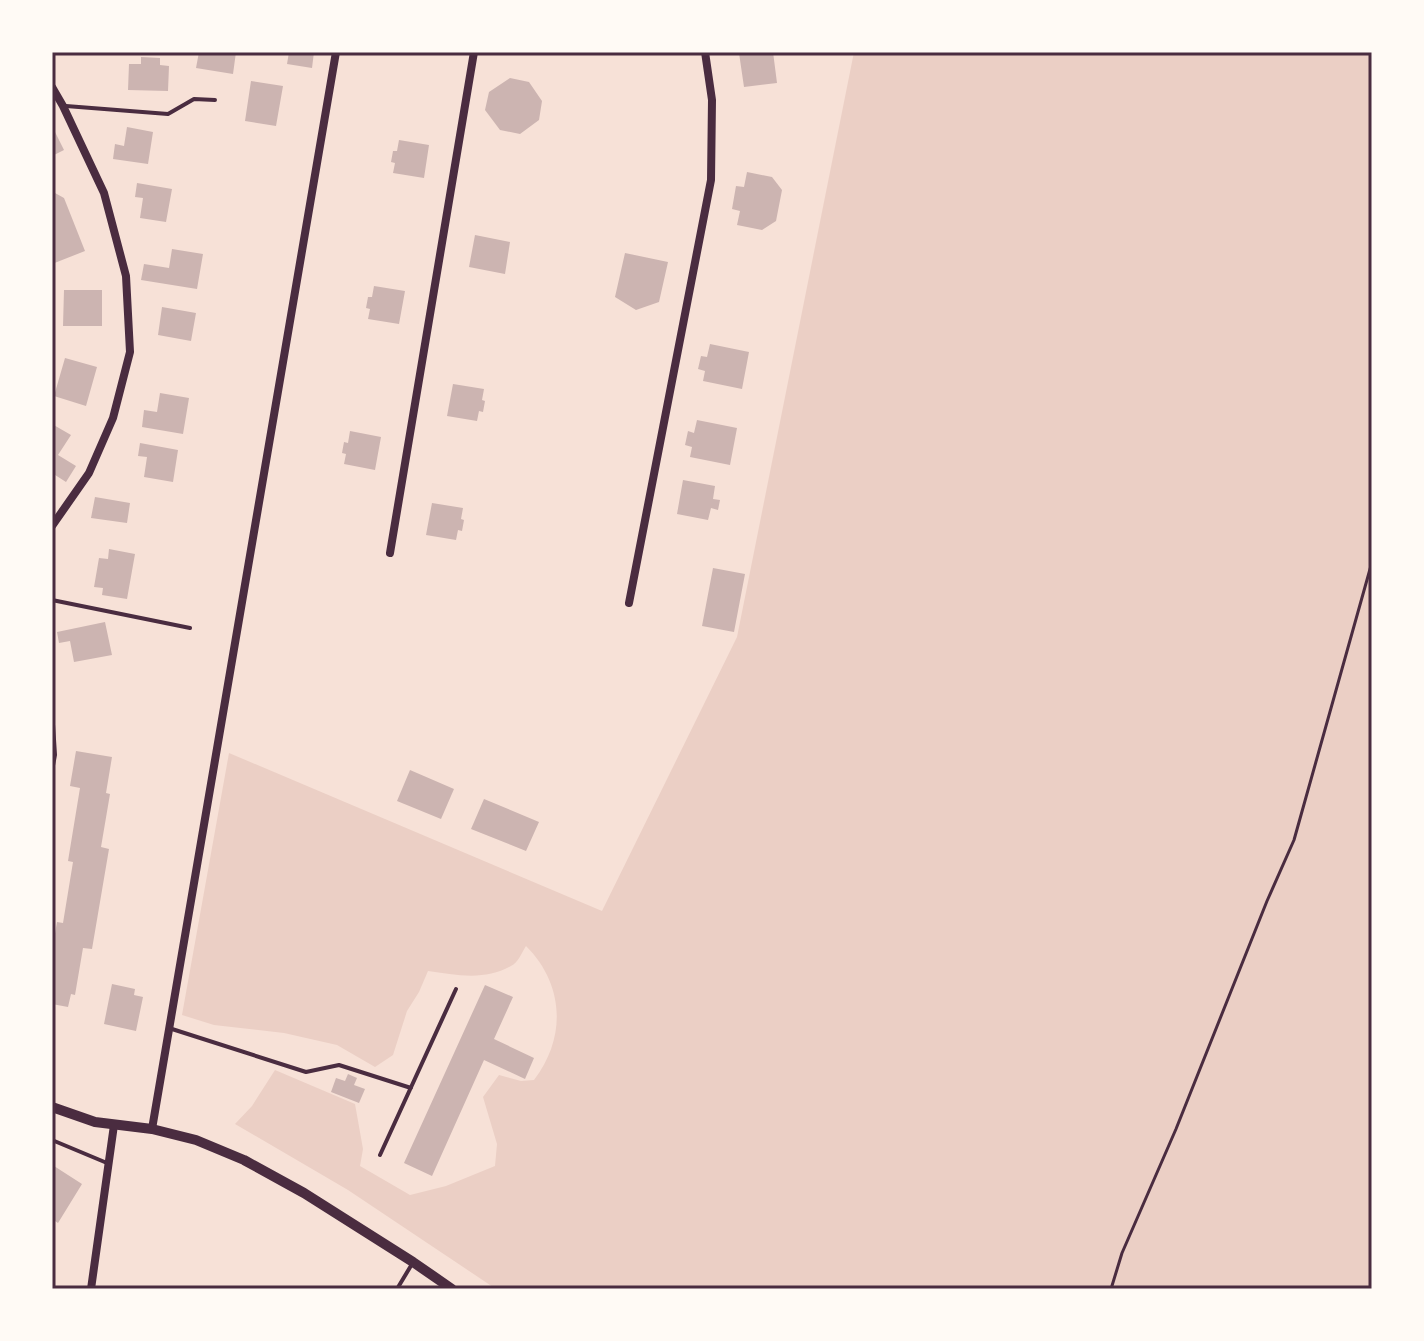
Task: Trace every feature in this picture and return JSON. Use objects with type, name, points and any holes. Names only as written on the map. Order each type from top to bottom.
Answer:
[{"type":"street","points":[[152,1129],[336,52]]},
{"type":"street","points":[[390,553],[474,52]]},
{"type":"street","points":[[629,603],[711,180],[712,100],[705,52]]},
{"type":"street","points":[[52,87],[104,193],[126,276],[130,352],[113,418],[89,473],[52,526]]},
{"type":"street","points":[[52,1107],[95,1122],[152,1129],[196,1140],[244,1160],[304,1193],[452,1289]]},
{"type":"street","points":[[91,1289],[114,1125]]},
{"type":"lane","points":[[63,106],[168,114],[194,99],[215,100]]},
{"type":"lane","points":[[52,600],[190,628]]},
{"type":"lane","points":[[52,709],[55,755],[52,771]]},
{"type":"lane","points":[[380,1155],[456,989]]},
{"type":"lane","points":[[169,1028],[306,1072],[339,1065],[411,1088]]},
{"type":"lane","points":[[52,1140],[109,1164]]},
{"type":"lane","points":[[397,1289],[413,1262]]},
{"type":"path","points":[[1111,1289],[1122,1253],[1294,840],[1372,562]]},
{"type":"shaded area","points":[[854,52],[1372,52],[1372,1289],[496,1289],[348,1190],[235,1124],[252,1106],[275,1070],[355,1104],[363,1149],[360,1166],[410,1195],[446,1186],[495,1166],[497,1144],[483,1097],[499,1075],[521,1081],[534,1080],[545,1063],[556,1029],[557,1011],[548,977],[526,946],[513,965],[491,974],[470,976],[428,971],[407,1011],[393,1055],[375,1067],[337,1045],[284,1033],[214,1025],[182,1015],[229,753],[602,911],[737,637]]},
{"type":"building","points":[[199,52],[236,52],[233,74],[196,68]]},
{"type":"building","points":[[289,52],[314,52],[312,68],[287,64]]},
{"type":"building","points":[[773,52],[777,83],[744,87],[739,53]]},
{"type":"building","points":[[141,57],[160,58],[160,65],[169,66],[168,91],[128,90],[129,64],[141,64]]},
{"type":"building","points":[[510,78],[529,82],[542,101],[539,120],[520,134],[500,130],[485,110],[489,92]]},
{"type":"building","points":[[251,81],[283,86],[276,126],[245,121]]},
{"type":"building","points":[[52,126],[64,150],[52,156]]},
{"type":"building","points":[[127,127],[153,132],[148,164],[113,159],[115,144],[124,146]]},
{"type":"building","points":[[399,140],[429,145],[424,178],[393,173],[393,151],[397,151]]},
{"type":"building","points":[[747,172],[772,177],[782,190],[776,221],[762,230],[737,225],[740,211],[732,209],[736,186],[744,187]]},
{"type":"building","points":[[137,183],[172,189],[166,222],[140,218],[143,198],[135,197]]},
{"type":"building","points":[[52,194],[64,198],[85,251],[52,264]]},
{"type":"building","points":[[475,235],[510,242],[505,274],[469,267]]},
{"type":"building","points":[[172,249],[203,254],[197,289],[141,280],[144,264],[169,268]]},
{"type":"building","points":[[625,253],[668,262],[659,302],[636,310],[615,297]]},
{"type":"building","points":[[374,286],[405,291],[399,324],[368,319],[368,297],[372,297]]},
{"type":"building","points":[[64,290],[102,290],[102,326],[63,326]]},
{"type":"building","points":[[162,307],[196,313],[191,341],[158,335]]},
{"type":"building","points":[[710,344],[749,352],[742,389],[703,381],[705,371],[698,369],[701,356],[707,357]]},
{"type":"building","points":[[65,358],[97,367],[86,406],[54,396]]},
{"type":"building","points":[[453,384],[484,389],[483,412],[479,411],[477,421],[447,416]]},
{"type":"building","points":[[160,393],[189,398],[183,434],[142,427],[144,410],[157,412]]},
{"type":"building","points":[[697,420],[737,428],[730,465],[690,457],[692,447],[685,445],[688,431],[694,433]]},
{"type":"building","points":[[52,424],[71,435],[58,455],[76,466],[66,482],[52,473]]},
{"type":"building","points":[[350,431],[381,437],[375,470],[344,464],[344,442],[348,443]]},
{"type":"building","points":[[140,443],[178,450],[173,482],[144,477],[147,457],[138,456]]},
{"type":"building","points":[[683,480],[715,486],[713,499],[720,500],[718,510],[711,508],[708,520],[677,514]]},
{"type":"building","points":[[95,497],[130,503],[127,523],[91,518]]},
{"type":"building","points":[[432,503],[463,508],[462,531],[458,530],[456,540],[426,535]]},
{"type":"building","points":[[109,549],[135,554],[127,599],[102,595],[103,588],[94,587],[99,558],[108,559]]},
{"type":"building","points":[[713,568],[745,574],[734,632],[702,626]]},
{"type":"building","points":[[105,622],[112,655],[74,662],[70,641],[59,643],[57,632]]},
{"type":"building","points":[[76,751],[112,757],[106,793],[110,794],[101,847],[109,849],[92,949],[83,948],[75,995],[71,994],[68,1007],[52,1004],[52,951],[57,922],[63,923],[73,862],[68,861],[80,788],[70,786]]},
{"type":"building","points":[[410,770],[454,789],[441,819],[397,801]]},
{"type":"building","points":[[484,799],[539,822],[526,851],[471,829]]},
{"type":"building","points":[[112,984],[135,989],[134,995],[143,997],[136,1031],[104,1024]]},
{"type":"building","points":[[485,985],[513,997],[494,1039],[534,1058],[525,1079],[484,1060],[432,1176],[404,1163]]},
{"type":"building","points":[[348,1074],[357,1078],[354,1085],[365,1089],[359,1103],[331,1092],[336,1078],[345,1081]]},
{"type":"building","points":[[54,1166],[82,1184],[58,1223],[52,1219]]}]
